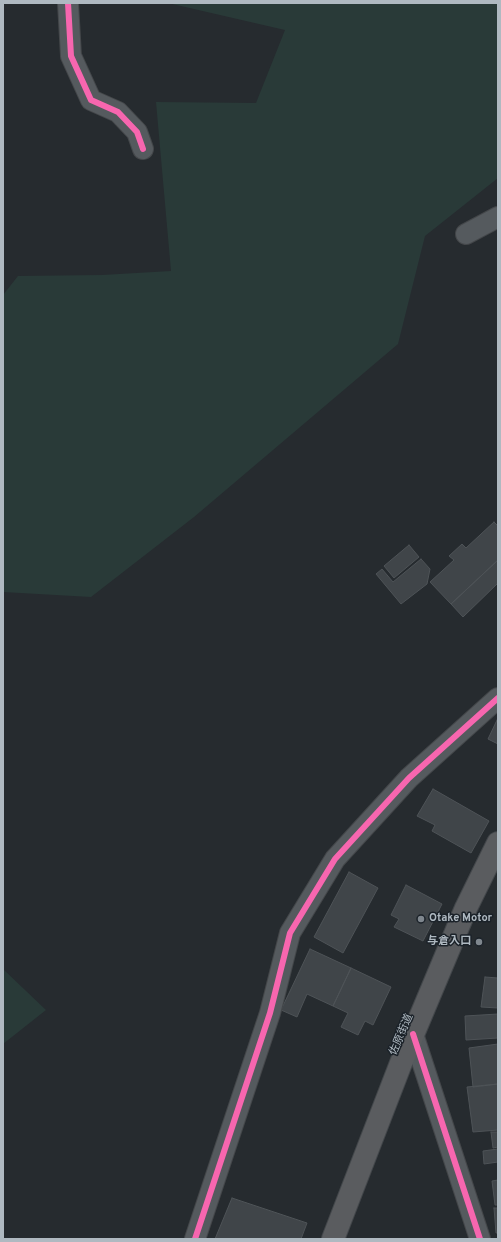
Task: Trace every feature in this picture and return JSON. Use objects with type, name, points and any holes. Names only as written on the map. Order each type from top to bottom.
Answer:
[{"type":"highway","name":"佐原街道","points":[[333,1239],[413,1034],[466,908],[498,843]]},
{"type":"street","points":[[68,3],[71,56],[91,100],[118,112],[137,132],[143,149]]},
{"type":"street","points":[[466,234],[498,217]]},
{"type":"street","points":[[195,1239],[270,1013],[290,933],[335,859],[409,778],[498,698]]},
{"type":"street","points":[[413,1034],[480,1239]]},
{"type":"shaded area","points":[[168,3],[498,3],[498,178],[425,236],[398,344],[194,517],[91,597],[3,592],[3,295],[18,276],[102,275],[171,271],[156,102],[256,103],[285,30]]},
{"type":"shaded area","points":[[3,969],[46,1010],[3,1044]]},
{"type":"building","points":[[494,522],[498,526],[498,560],[451,604],[430,582],[454,560],[449,556],[462,544],[466,548]]},
{"type":"building","points":[[409,545],[419,557],[394,578],[384,566]]},
{"type":"building","points":[[421,559],[430,569],[427,584],[401,604],[376,574],[382,569],[393,582]]},
{"type":"building","points":[[498,560],[498,583],[463,617],[451,604]]},
{"type":"building","points":[[498,718],[498,744],[488,739]]},
{"type":"building","points":[[433,789],[489,821],[471,853],[432,831],[435,825],[417,816]]},
{"type":"building","points":[[349,872],[378,888],[343,953],[314,937]]},
{"type":"building","points":[[406,885],[442,904],[423,941],[394,927],[399,919],[391,915]]},
{"type":"building","points":[[310,949],[351,968],[333,1006],[307,994],[297,1017],[281,1010]]},
{"type":"building","points":[[351,968],[391,987],[373,1025],[365,1021],[358,1035],[341,1027],[348,1013],[333,1006]]},
{"type":"building","points":[[485,977],[498,978],[498,1008],[481,1007]]},
{"type":"building","points":[[498,1014],[498,1038],[466,1040],[465,1016]]},
{"type":"building","points":[[498,1044],[498,1084],[473,1087],[469,1048]]},
{"type":"building","points":[[498,1084],[498,1130],[473,1132],[467,1087]]},
{"type":"building","points":[[491,1132],[498,1132],[498,1147],[493,1148]]},
{"type":"building","points":[[498,1149],[498,1162],[484,1164],[483,1151]]},
{"type":"building","points":[[498,1180],[498,1205],[495,1205],[492,1181]]},
{"type":"building","points":[[232,1198],[307,1223],[301,1239],[215,1239]]},
{"type":"building","points":[[494,1208],[498,1208],[498,1233],[496,1233]]},
{"type":"cycle path","points":[[68,3],[71,56],[91,100],[118,112],[137,132],[143,149]]},
{"type":"cycle path","points":[[195,1239],[270,1013],[290,933],[335,859],[409,778],[498,698]]},
{"type":"cycle path","points":[[413,1034],[480,1239]]},
{"type":"place","name":"Otake Motor","points":[[421,919]]},
{"type":"place","name":"与倉入口","points":[[479,942]]}]
